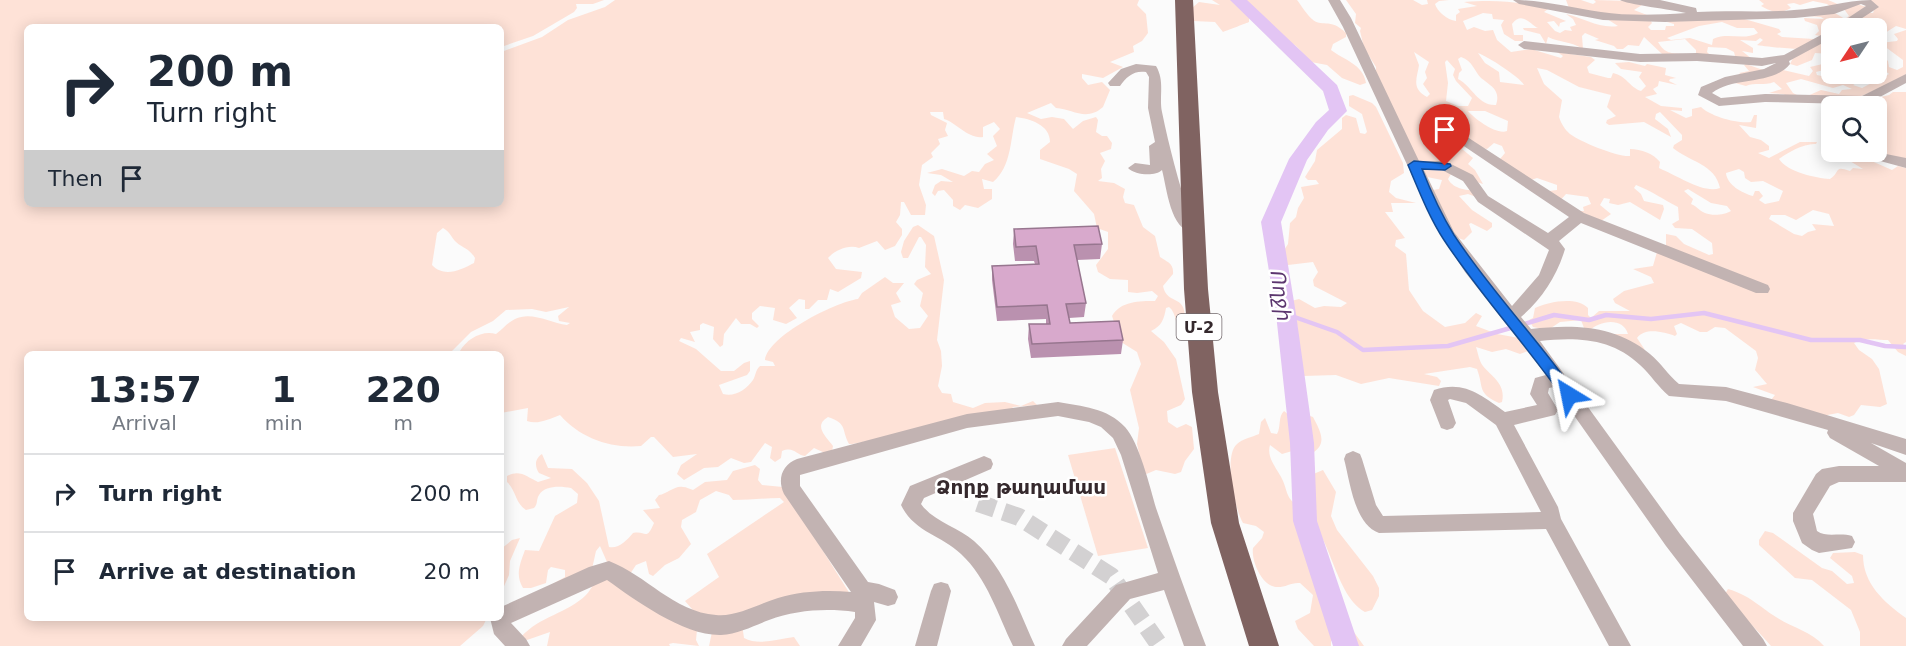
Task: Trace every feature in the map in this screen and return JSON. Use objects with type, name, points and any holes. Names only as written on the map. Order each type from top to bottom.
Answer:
[{"type":"highway","name":"Մ-2","points":[[1184,0],[1194,227],[1205,392],[1225,523],[1264,646]]},
{"type":"street","points":[[1334,0],[1348,20],[1380,97],[1449,237],[1482,284],[1526,336],[1650,512],[1707,587],[1756,646]]},
{"type":"street","points":[[1519,0],[1603,16],[1665,18],[1795,14],[1834,10],[1862,0],[1872,5],[1873,7],[1856,18]]},
{"type":"street","points":[[1626,0],[1658,3],[1713,15]]},
{"type":"street","points":[[1524,45],[1641,58],[1697,57],[1762,62],[1787,58],[1821,39]]},
{"type":"street","points":[[1787,58],[1778,69],[1721,83],[1706,90],[1705,95],[1719,102],[1765,98],[1821,101]]},
{"type":"street","points":[[1115,83],[1117,78],[1130,70],[1144,67],[1152,69],[1155,77],[1155,108],[1182,219],[1194,227]]},
{"type":"street","points":[[1871,96],[1906,78]]},
{"type":"street","points":[[1450,132],[1579,217],[1762,290]]},
{"type":"street","points":[[1135,168],[1155,170],[1157,165],[1156,144],[1158,139],[1163,138]]},
{"type":"street","points":[[1887,160],[1906,163]]},
{"type":"street","points":[[1414,165],[1445,166],[1468,178],[1483,199],[1549,241],[1557,249],[1554,262],[1528,304],[1511,316]]},
{"type":"street","points":[[1549,241],[1579,217]]},
{"type":"street","points":[[1526,336],[1562,331],[1595,334],[1631,348],[1675,391],[1726,394],[1906,447]]},
{"type":"street","points":[[1502,420],[1549,410],[1539,394],[1541,383],[1558,380]]},
{"type":"street","points":[[1448,423],[1439,400],[1440,395],[1450,392],[1472,398],[1502,420],[1551,513],[1551,520],[1620,646]]},
{"type":"street","points":[[849,646],[866,620],[863,598],[791,488],[791,472],[797,467],[967,421],[1058,409],[1092,416],[1107,422],[1120,433],[1130,455],[1170,580],[1195,646]]},
{"type":"street","points":[[1815,419],[1845,440],[1906,473]]},
{"type":"street","points":[[1353,459],[1369,512],[1378,525],[1551,520]]},
{"type":"street","points":[[984,464],[916,492],[911,505],[915,513],[960,540],[971,550],[994,585],[1024,646]]},
{"type":"street","points":[[1845,542],[1819,543],[1809,537],[1805,529],[1803,513],[1823,480],[1829,475],[1839,474],[1906,473]]},
{"type":"street","points":[[504,617],[596,573],[609,570],[669,607],[714,625],[747,621],[769,611],[815,600],[863,598],[879,593],[888,597]]},
{"type":"street","points":[[1073,646],[1124,592],[1146,584],[1170,580]]},
{"type":"street","points":[[926,646],[941,591]]},
{"type":"street","points":[[501,621],[501,627],[519,646]]},
{"type":"shaded area","points":[[0,0],[604,0],[593,4],[576,4],[577,8],[574,12],[533,36],[504,46],[504,24],[24,24],[24,207],[504,207],[504,51],[542,37],[568,20],[605,7],[615,0],[1139,0],[1137,5],[1146,14],[1148,33],[1142,41],[1133,46],[1134,52],[1110,62],[1123,67],[1103,78],[1082,74],[1082,78],[1088,85],[1102,82],[1110,90],[1103,107],[1091,114],[1085,114],[1056,108],[1051,103],[1027,113],[1041,119],[1052,117],[1064,119],[1073,129],[1083,121],[1096,117],[1098,120],[1096,132],[1107,136],[1112,143],[1111,149],[1100,153],[1105,161],[1101,169],[1102,178],[1098,181],[1114,183],[1125,189],[1123,197],[1125,203],[1134,205],[1143,227],[1155,236],[1160,257],[1172,267],[1173,274],[1163,286],[1168,296],[1183,306],[1185,332],[1181,334],[1169,307],[1166,308],[1160,324],[1151,331],[1164,342],[1176,359],[1185,399],[1181,405],[1167,411],[1168,422],[1177,428],[1186,424],[1192,427],[1194,449],[1185,461],[1181,472],[1175,474],[1156,470],[1144,475],[1137,444],[1139,428],[1130,390],[1141,364],[1137,352],[1121,342],[1112,316],[1120,307],[1137,302],[1155,301],[1158,296],[1152,291],[1128,292],[1128,280],[1110,279],[1098,272],[1096,265],[1108,249],[1108,232],[1097,228],[1094,214],[1074,191],[1077,174],[1040,159],[1040,150],[1050,142],[1047,131],[1033,121],[1016,117],[1004,168],[993,182],[982,179],[984,189],[992,189],[992,199],[978,208],[965,205],[960,210],[953,206],[953,200],[944,190],[938,191],[935,196],[932,193],[935,185],[941,181],[953,182],[941,175],[927,173],[942,169],[964,176],[972,171],[979,172],[985,164],[994,160],[987,154],[997,146],[993,136],[1000,129],[994,122],[983,127],[983,137],[972,136],[944,119],[943,112],[930,112],[931,115],[947,123],[945,130],[948,136],[938,139],[940,144],[931,153],[933,157],[922,165],[919,185],[926,205],[925,215],[911,215],[904,202],[901,202],[900,215],[896,222],[902,229],[902,235],[895,246],[885,250],[877,241],[859,248],[842,249],[834,252],[828,258],[836,269],[862,272],[861,278],[838,292],[830,289],[827,300],[818,300],[809,309],[805,309],[805,300],[799,299],[789,308],[797,318],[786,324],[773,320],[775,308],[760,306],[752,313],[752,319],[759,326],[757,328],[750,324],[741,324],[736,318],[724,334],[723,345],[720,347],[713,339],[714,327],[703,323],[700,325],[700,330],[690,332],[695,342],[681,338],[679,341],[696,349],[721,371],[734,371],[750,361],[750,371],[747,375],[719,385],[723,394],[732,394],[747,387],[760,366],[775,366],[773,362],[765,360],[769,351],[790,331],[819,313],[858,299],[862,293],[885,277],[893,283],[904,283],[896,293],[901,302],[891,305],[895,317],[909,329],[920,328],[928,316],[920,306],[923,293],[914,284],[917,280],[931,274],[925,267],[926,245],[919,237],[908,258],[903,258],[901,252],[904,241],[913,227],[918,225],[934,236],[944,280],[937,340],[941,351],[942,366],[938,386],[942,393],[951,394],[953,402],[973,408],[985,403],[1005,402],[1021,406],[1033,401],[1037,405],[1013,407],[1009,414],[852,444],[849,444],[839,422],[828,417],[821,427],[833,446],[832,451],[825,453],[814,448],[805,456],[792,450],[786,450],[782,451],[781,458],[775,462],[770,458],[772,447],[765,443],[751,462],[744,463],[731,458],[718,467],[704,468],[684,480],[677,474],[681,465],[697,454],[673,457],[654,437],[641,446],[618,446],[587,436],[560,415],[535,422],[527,421],[528,408],[504,412],[504,351],[460,351],[475,336],[485,333],[496,334],[521,317],[534,317],[567,325],[570,323],[559,321],[558,316],[569,307],[546,312],[532,309],[506,310],[493,321],[471,332],[452,351],[24,351],[24,621],[486,621],[483,626],[460,646],[0,646]],"holes":[[[443,228],[475,258],[474,263],[453,272],[442,271],[432,265],[437,233]]]},
{"type":"shaded area","points":[[1212,0],[1297,0],[1315,22],[1335,25],[1346,33],[1346,37],[1333,44],[1331,50],[1357,67],[1366,83],[1360,85],[1342,78],[1327,65],[1311,62],[1296,46],[1275,28],[1266,24],[1242,2],[1234,3],[1249,16],[1249,22],[1245,24],[1223,32],[1215,22],[1193,21],[1192,8],[1199,2],[1220,5]]},
{"type":"shaded area","points":[[1346,0],[1413,0],[1422,5],[1428,4],[1427,0],[1449,0],[1435,4],[1443,15],[1456,21],[1456,15],[1460,12],[1458,9],[1477,6],[1464,2],[1486,1],[1526,4],[1548,9],[1544,12],[1566,21],[1560,23],[1559,27],[1554,21],[1547,22],[1560,33],[1565,30],[1572,31],[1570,27],[1576,25],[1573,19],[1566,14],[1598,25],[1618,26],[1607,19],[1569,8],[1566,0],[1581,0],[1593,4],[1596,2],[1594,0],[1630,1],[1642,5],[1634,10],[1647,15],[1652,23],[1648,27],[1651,30],[1665,30],[1666,26],[1674,26],[1667,22],[1671,20],[1741,18],[1779,29],[1781,32],[1777,34],[1782,37],[1814,39],[1802,49],[1757,45],[1763,40],[1760,38],[1756,41],[1740,40],[1753,48],[1753,53],[1742,51],[1752,59],[1735,56],[1734,52],[1726,48],[1708,47],[1707,52],[1710,55],[1692,54],[1696,53],[1696,50],[1685,39],[1658,42],[1666,51],[1683,54],[1662,54],[1644,37],[1639,46],[1628,45],[1623,49],[1617,49],[1595,40],[1599,39],[1585,33],[1582,36],[1583,49],[1548,37],[1546,44],[1540,34],[1524,30],[1523,28],[1538,28],[1523,18],[1512,24],[1514,35],[1523,35],[1523,41],[1515,41],[1504,34],[1501,25],[1504,20],[1493,19],[1492,14],[1483,13],[1463,21],[1467,30],[1474,27],[1485,31],[1493,30],[1497,40],[1511,52],[1531,49],[1561,58],[1563,56],[1557,52],[1591,57],[1595,60],[1587,67],[1589,73],[1608,78],[1611,78],[1613,73],[1618,74],[1641,91],[1646,86],[1639,77],[1642,72],[1621,69],[1615,63],[1629,62],[1666,68],[1665,75],[1676,78],[1669,81],[1677,85],[1659,81],[1658,86],[1653,89],[1657,94],[1645,97],[1661,106],[1682,108],[1682,111],[1670,110],[1686,118],[1692,116],[1692,109],[1701,107],[1731,121],[1751,122],[1754,115],[1757,115],[1756,128],[1739,125],[1750,137],[1761,140],[1769,146],[1769,150],[1758,153],[1769,158],[1800,142],[1817,142],[1797,148],[1779,159],[1783,164],[1802,174],[1830,179],[1839,169],[1850,171],[1853,168],[1863,169],[1851,162],[1874,162],[1892,170],[1898,166],[1906,168],[1906,342],[1903,344],[1906,348],[1906,356],[1898,352],[1888,340],[1866,339],[1854,343],[1859,350],[1872,359],[1879,369],[1887,404],[1880,407],[1861,405],[1854,415],[1849,417],[1838,413],[1817,417],[1771,400],[1775,395],[1753,387],[1767,384],[1755,370],[1758,358],[1756,351],[1725,328],[1715,327],[1707,332],[1700,332],[1681,323],[1674,326],[1677,334],[1675,336],[1660,332],[1645,332],[1637,338],[1645,350],[1612,334],[1628,334],[1621,325],[1616,323],[1599,324],[1589,331],[1584,328],[1581,320],[1560,322],[1548,330],[1533,327],[1529,320],[1533,318],[1535,308],[1554,302],[1569,301],[1583,304],[1588,308],[1588,315],[1591,318],[1599,311],[1630,311],[1615,303],[1613,299],[1624,291],[1654,283],[1651,277],[1633,269],[1653,266],[1657,252],[1666,247],[1666,234],[1676,236],[1684,244],[1709,255],[1713,254],[1712,243],[1692,229],[1675,228],[1672,224],[1679,220],[1678,207],[1636,185],[1634,188],[1641,194],[1644,201],[1663,205],[1660,220],[1630,202],[1618,205],[1609,203],[1610,199],[1604,198],[1600,205],[1611,214],[1601,221],[1614,227],[1579,211],[1584,211],[1583,207],[1591,204],[1588,197],[1566,194],[1558,203],[1549,191],[1557,190],[1557,185],[1537,178],[1528,181],[1500,159],[1505,153],[1502,146],[1494,143],[1487,149],[1466,145],[1462,149],[1473,158],[1468,164],[1475,170],[1483,184],[1451,174],[1448,179],[1458,187],[1479,191],[1479,198],[1468,194],[1459,196],[1472,210],[1492,223],[1492,227],[1487,231],[1471,223],[1469,224],[1472,232],[1464,240],[1458,237],[1444,219],[1433,190],[1439,189],[1442,180],[1427,177],[1423,173],[1425,170],[1419,165],[1373,71],[1376,67],[1364,48],[1361,28],[1355,23],[1356,14]],"holes":[[[1722,22],[1737,28],[1754,28],[1758,33],[1747,36],[1719,37],[1713,39],[1712,45],[1690,38],[1671,40],[1667,38],[1699,26]],[[1414,52],[1429,62],[1425,72],[1427,78],[1423,84],[1430,94],[1427,97],[1417,87],[1419,65]],[[1478,53],[1503,67],[1524,85],[1500,82],[1499,72],[1485,63]],[[1461,57],[1468,61],[1481,78],[1494,89],[1497,96],[1496,105],[1480,99],[1458,79],[1462,70],[1458,59]],[[1447,60],[1455,69],[1453,75],[1456,81],[1472,98],[1468,106],[1458,106],[1446,101],[1448,83],[1445,62]],[[1537,68],[1547,70],[1579,87],[1611,95],[1607,107],[1616,116],[1607,120],[1606,123],[1609,125],[1644,122],[1671,137],[1668,129],[1655,119],[1656,114],[1660,112],[1682,135],[1682,140],[1673,148],[1707,168],[1717,180],[1720,188],[1706,189],[1683,180],[1659,168],[1660,162],[1651,154],[1643,151],[1630,149],[1630,156],[1624,156],[1575,137],[1566,130],[1559,117],[1562,100],[1544,84]],[[1468,111],[1485,111],[1508,121],[1507,131],[1492,129]],[[1739,169],[1751,182],[1763,181],[1783,191],[1779,201],[1765,204],[1759,200],[1763,196],[1759,191],[1755,191],[1753,196],[1744,193],[1732,185],[1726,173]],[[1688,189],[1711,203],[1727,206],[1731,211],[1711,215],[1691,204],[1693,199],[1684,191]],[[1813,210],[1829,214],[1834,226],[1812,224],[1816,230],[1802,236],[1794,234],[1769,219],[1771,215],[1785,215],[1796,220]]]},
{"type":"shaded area","points":[[1759,0],[1828,0],[1840,5],[1831,7],[1813,1],[1800,5],[1794,3],[1787,4],[1791,8],[1787,10],[1776,12],[1761,6],[1764,4]]},
{"type":"shaded area","points":[[1870,0],[1906,0],[1906,29],[1896,26],[1887,32],[1887,18],[1846,18],[1849,16],[1844,9],[1857,4],[1867,7],[1864,13],[1873,13],[1876,5]]},
{"type":"shaded area","points":[[1835,13],[1843,18],[1808,16]]},
{"type":"shaded area","points":[[1804,18],[1821,19],[1821,53],[1815,53],[1812,60],[1797,66],[1790,64],[1793,58],[1820,36],[1815,35],[1819,31],[1817,25],[1805,21]]},
{"type":"shaded area","points":[[1906,30],[1906,74],[1897,81],[1861,96],[1805,97],[1821,90],[1839,94],[1842,90],[1852,89],[1843,85],[1833,88],[1801,79],[1786,83],[1793,93],[1799,96],[1794,99],[1783,94],[1769,93],[1782,89],[1774,82],[1746,86],[1735,83],[1742,75],[1739,73],[1749,71],[1744,65],[1746,64],[1763,70],[1775,64],[1783,70],[1809,76],[1813,71],[1810,67],[1821,64],[1821,71],[1816,72],[1821,76],[1821,84],[1855,84],[1853,85],[1862,88],[1870,84],[1887,84],[1889,74],[1887,60],[1889,67],[1897,70],[1903,67],[1903,60],[1887,48],[1887,42],[1898,39],[1894,34]]},
{"type":"shaded area","points":[[1893,92],[1906,92],[1906,159],[1887,155],[1887,96],[1885,96]]},
{"type":"shaded area","points":[[1353,95],[1376,107],[1403,163],[1404,173],[1391,181],[1389,192],[1396,198],[1416,203],[1391,203],[1393,212],[1385,212],[1405,238],[1396,240],[1395,246],[1406,254],[1409,290],[1423,311],[1445,327],[1465,323],[1476,313],[1482,316],[1476,326],[1497,334],[1519,338],[1528,351],[1520,354],[1506,349],[1492,352],[1476,347],[1482,364],[1502,390],[1502,402],[1499,403],[1484,393],[1477,369],[1470,367],[1424,374],[1437,377],[1441,381],[1439,386],[1389,378],[1361,384],[1336,375],[1303,376],[1297,371],[1298,329],[1291,301],[1299,299],[1315,308],[1341,307],[1347,303],[1314,286],[1313,280],[1318,272],[1313,262],[1288,265],[1281,255],[1288,244],[1290,223],[1296,217],[1304,198],[1301,187],[1319,184],[1316,180],[1308,180],[1305,177],[1315,161],[1317,150],[1342,129],[1342,118],[1346,115],[1356,118],[1360,133],[1367,132],[1362,114],[1349,106],[1349,96]]},
{"type":"shaded area","points":[[1284,411],[1300,424],[1306,423],[1310,416],[1313,417],[1321,435],[1321,444],[1314,452],[1299,449],[1282,454],[1270,445],[1271,459],[1288,495],[1294,503],[1299,501],[1304,495],[1311,475],[1323,470],[1336,492],[1331,516],[1337,530],[1373,576],[1379,588],[1379,596],[1372,610],[1365,612],[1354,603],[1337,574],[1316,527],[1307,517],[1295,511],[1305,526],[1322,571],[1345,613],[1345,620],[1364,646],[1343,646],[1334,640],[1331,641],[1331,646],[1314,646],[1298,629],[1295,621],[1310,613],[1313,595],[1300,583],[1279,587],[1271,586],[1258,572],[1253,548],[1264,532],[1256,526],[1243,523],[1234,495],[1231,460],[1237,444],[1259,434],[1261,422],[1265,418],[1271,433],[1277,434]]},
{"type":"shaded area","points":[[1115,448],[1148,548],[1098,556],[1068,455]]},
{"type":"shaded area","points":[[542,454],[548,468],[572,469],[587,483],[599,501],[609,547],[616,547],[633,533],[647,534],[649,532],[654,523],[643,510],[660,508],[655,500],[659,495],[677,487],[693,490],[705,482],[727,480],[733,471],[755,465],[760,469],[758,480],[762,485],[783,487],[850,594],[742,624],[744,638],[762,642],[794,637],[800,646],[709,646],[712,632],[685,601],[719,577],[707,554],[784,502],[780,498],[733,500],[729,495],[716,491],[700,500],[696,512],[682,520],[681,527],[691,544],[679,558],[665,565],[653,576],[649,574],[646,561],[636,565],[630,574],[697,630],[696,640],[699,646],[673,643],[669,644],[670,646],[547,646],[550,632],[527,640],[521,637],[529,630],[586,595],[607,562],[600,546],[596,551],[592,569],[538,592],[565,577],[565,570],[551,567],[548,570],[546,583],[523,588],[519,574],[525,550],[539,551],[555,516],[577,503],[578,494],[571,488],[558,487],[545,489],[538,497],[534,508],[526,510],[522,507],[507,482],[507,476],[516,473],[538,482],[551,478],[539,473],[537,468],[536,461]]},
{"type":"shaded area","points":[[1765,531],[1773,533],[1822,568],[1832,571],[1847,584],[1854,583],[1852,576],[1830,558],[1833,553],[1855,552],[1863,555],[1867,575],[1876,591],[1906,618],[1906,646],[1860,646],[1860,632],[1851,610],[1812,580],[1795,578],[1759,545],[1759,540]]},
{"type":"shaded area","points":[[520,538],[510,561],[509,575],[504,586],[504,547],[512,540]]},
{"type":"shaded area","points":[[1728,589],[1748,598],[1782,621],[1807,633],[1824,646],[1771,646],[1730,601],[1725,594]]},
{"type":"building","points":[[1098,226],[1102,244],[1074,245],[1086,303],[1066,304],[1070,323],[1119,321],[1123,340],[1032,344],[1029,324],[1050,324],[1047,305],[997,307],[992,266],[1039,264],[1036,246],[1016,247],[1014,229]]},
{"type":"waterway","name":"Ողջի","points":[[1238,0],[1331,89],[1338,111],[1322,126],[1298,159],[1271,222],[1286,314],[1302,443],[1305,521],[1346,646]]},
{"type":"waterway","points":[[1521,325],[1554,315],[1589,320],[1606,315],[1651,319],[1704,313],[1811,340],[1860,340],[1885,346],[1906,347]]},
{"type":"waterway","points":[[1286,314],[1337,332],[1363,350],[1448,346],[1514,327]]},
{"type":"tunnel","points":[[978,503],[1019,517],[1111,576],[1160,646]]},
{"type":"district","name":"Ձորք թաղամաս","points":[[1021,487]]},
{"type":"route","points":[[1445,166],[1414,165],[1449,237],[1482,284],[1511,316],[1569,395]]}]
